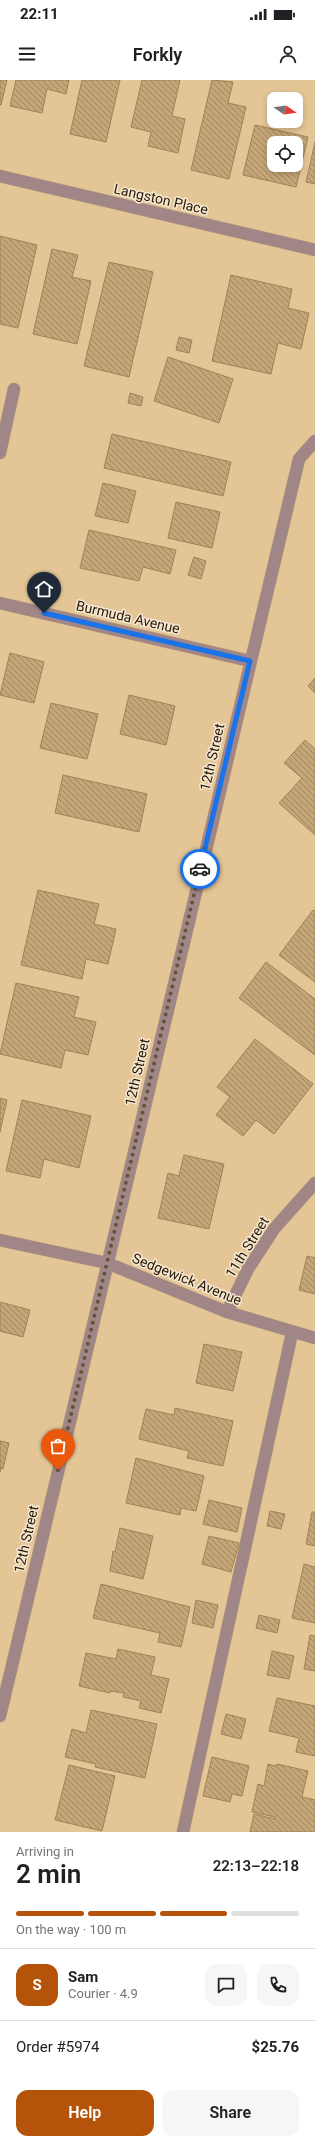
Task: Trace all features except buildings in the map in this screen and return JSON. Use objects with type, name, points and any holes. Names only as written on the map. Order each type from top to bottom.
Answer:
[{"type":"street","name":"Langston Place","points":[[0,176],[315,250]]},
{"type":"street","points":[[0,453],[14,389]]},
{"type":"street","name":"12th Street","points":[[0,1716],[299,459],[315,441]]},
{"type":"street","name":"Burmuda Avenue","points":[[0,603],[250,661]]},
{"type":"street","name":"11th Street","points":[[227,1312],[248,1269],[274,1229],[315,1183]]},
{"type":"street","name":"Sedgewick Avenue","points":[[0,1240],[107,1263],[227,1312],[292,1333],[315,1338]]},
{"type":"street","points":[[183,1832],[292,1333]]},
{"type":"way so far","points":[[58,1470],[200,869]]},
{"type":"route","points":[[44,613],[250,661],[200,869]]}]
